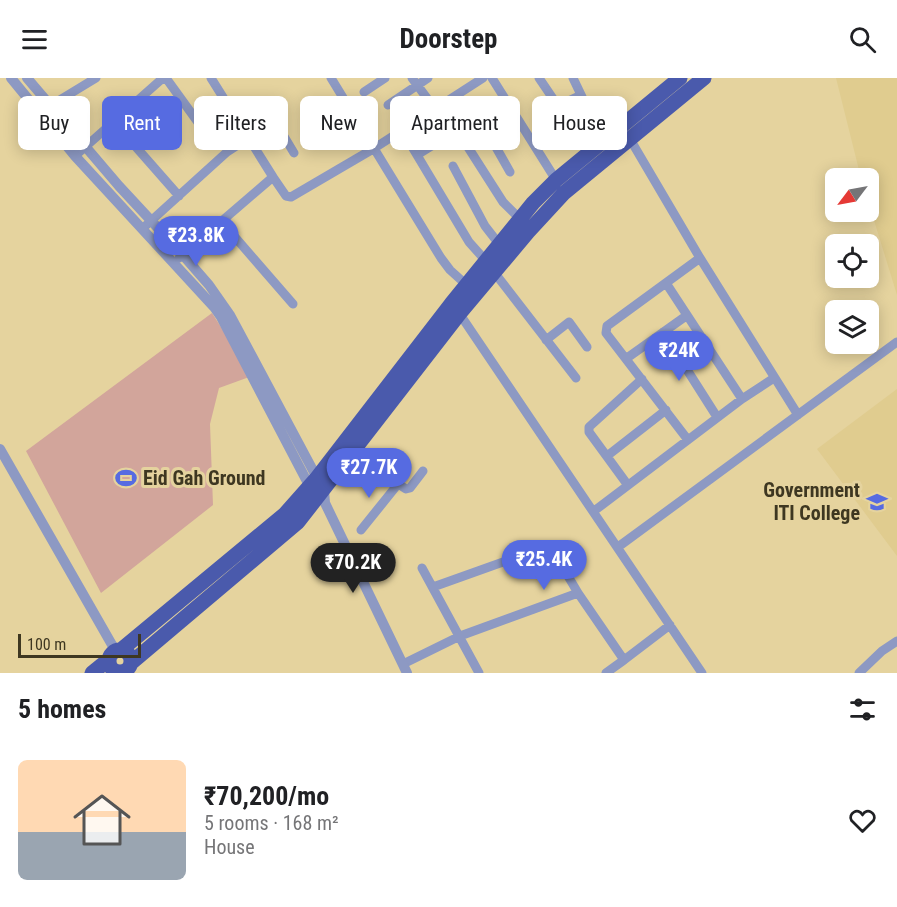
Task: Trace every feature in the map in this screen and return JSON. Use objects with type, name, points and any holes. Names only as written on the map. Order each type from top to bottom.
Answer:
[{"type":"highway","points":[[627,129],[680,78]]},
{"type":"highway","points":[[627,132],[704,78]]},
{"type":"highway","points":[[490,266],[499,244],[556,180],[601,150]]},
{"type":"highway","points":[[115,653],[113,670],[123,669],[298,522],[456,308],[490,266],[606,150]]},
{"type":"highway","points":[[92,673],[285,514],[318,492],[352,453],[456,308]]},
{"type":"street","points":[[11,78],[26,96]]},
{"type":"street","points":[[27,78],[42,96]]},
{"type":"street","points":[[66,96],[96,78]]},
{"type":"street","points":[[144,96],[164,78],[194,118]]},
{"type":"street","points":[[211,78],[222,96]]},
{"type":"street","points":[[331,78],[342,96]]},
{"type":"street","points":[[364,92],[385,78]]},
{"type":"street","points":[[388,105],[415,81],[428,78]]},
{"type":"street","points":[[455,96],[483,78]]},
{"type":"street","points":[[492,78],[556,180]]},
{"type":"street","points":[[539,78],[558,106],[581,95],[573,78]]},
{"type":"street","points":[[415,81],[426,96]]},
{"type":"street","points":[[90,144],[102,133]]},
{"type":"street","points":[[288,143],[294,153]]},
{"type":"street","points":[[70,150],[221,317],[318,492]]},
{"type":"street","points":[[75,156],[82,150]]},
{"type":"street","points":[[87,150],[209,285],[230,315],[252,353],[405,669],[460,636],[578,593]]},
{"type":"street","points":[[139,150],[179,196]]},
{"type":"street","points":[[142,229],[230,150]]},
{"type":"street","points":[[256,150],[285,196],[291,197],[371,150]]},
{"type":"street","points":[[374,150],[441,258],[471,289]]},
{"type":"street","points":[[414,150],[469,242],[576,378]]},
{"type":"street","points":[[417,155],[425,150]]},
{"type":"street","points":[[470,150],[503,202],[520,219]]},
{"type":"street","points":[[497,150],[510,172]]},
{"type":"street","points":[[623,150],[700,258],[798,415]]},
{"type":"street","points":[[453,166],[485,226],[499,244]]},
{"type":"street","points":[[172,264],[273,177]]},
{"type":"street","points":[[220,221],[293,304]]},
{"type":"street","points":[[688,440],[606,333],[607,326],[700,258]]},
{"type":"street","points":[[666,283],[741,399]]},
{"type":"street","points":[[456,308],[702,673]]},
{"type":"street","points":[[627,358],[686,316]]},
{"type":"street","points":[[546,340],[569,322],[587,347]]},
{"type":"street","points":[[663,333],[717,417]]},
{"type":"street","points":[[618,547],[897,342]]},
{"type":"street","points":[[594,511],[741,399],[774,378]]},
{"type":"street","points":[[627,484],[590,432],[590,425],[642,379]]},
{"type":"street","points":[[607,456],[666,410]]},
{"type":"street","points":[[0,449],[115,653]]},
{"type":"street","points":[[352,453],[408,489],[423,471]]},
{"type":"street","points":[[362,530],[398,484]]},
{"type":"street","points":[[433,587],[549,546],[624,660]]},
{"type":"street","points":[[422,568],[479,673]]},
{"type":"street","points":[[606,673],[670,625]]},
{"type":"street","points":[[859,673],[882,651],[897,641]]},
{"type":"shaded area","points":[[836,78],[897,78],[897,295],[875,222],[879,222],[879,168],[858,168]]},
{"type":"shaded area","name":"Eid Gah Ground","points":[[212,313],[252,376],[219,388],[210,424],[213,505],[101,593],[26,451]]},
{"type":"shaded area","name":"Government ITI College","points":[[897,389],[897,556],[817,449]]},
{"type":"place","name":"Eid Gah Ground","points":[[126,478]]},
{"type":"place","name":"Government ITI College","points":[[877,502]]}]
